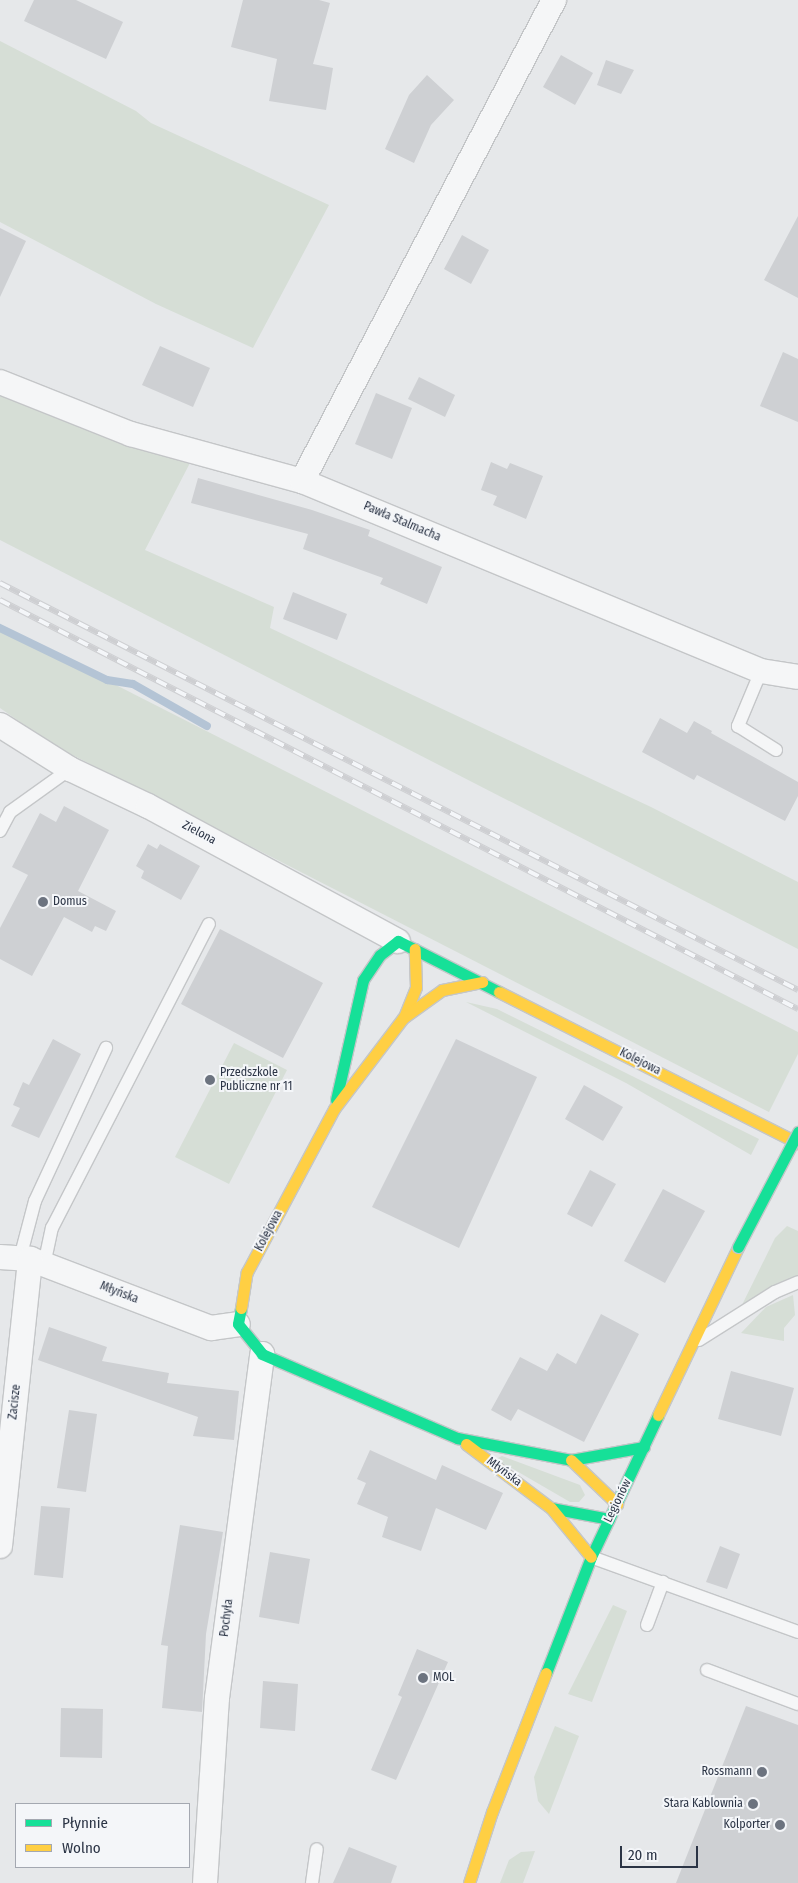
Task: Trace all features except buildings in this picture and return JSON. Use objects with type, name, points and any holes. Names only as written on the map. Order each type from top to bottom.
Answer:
[{"type":"street","points":[[302,480],[554,0]]},
{"type":"street","name":"Pawła Stalmacha","points":[[0,382],[130,434],[302,480],[761,671],[798,677]]},
{"type":"street","name":"Zielona","points":[[0,725],[70,769],[156,810],[406,945]]},
{"type":"street","name":"Kolejowa","points":[[238,1324],[247,1272],[334,1109],[404,1017],[416,988],[406,945]]},
{"type":"street","name":"Kolejowa","points":[[334,1109],[363,980],[380,956],[406,945],[798,1143]]},
{"type":"street","name":"Kolejowa","points":[[404,1017],[442,990],[482,982]]},
{"type":"street","name":"Legionów","points":[[469,1883],[496,1803],[591,1557],[738,1247],[798,1132]]},
{"type":"street","name":"Młyńska","points":[[23,1260],[211,1328],[238,1324]]},
{"type":"street","name":"Zacisze","points":[[0,1546],[23,1260]]},
{"type":"street","points":[[238,1324],[262,1354]]},
{"type":"street","name":"Młyńska","points":[[262,1354],[457,1438],[539,1456],[571,1460],[644,1447]]},
{"type":"street","name":"Pochyła","points":[[205,1883],[218,1698],[262,1354]]},
{"type":"street","name":"Młyńska","points":[[457,1438],[551,1508],[591,1557]]},
{"type":"street","points":[[571,1460],[617,1504]]},
{"type":"street","name":"Młyńska","points":[[551,1508],[609,1519]]},
{"type":"lane","points":[[761,671],[738,726],[776,750]]},
{"type":"lane","points":[[0,831],[5,814],[70,769]]},
{"type":"lane","points":[[23,1260],[52,1228],[209,924]]},
{"type":"lane","points":[[23,1260],[35,1201],[106,1048]]},
{"type":"lane","points":[[693,1344],[775,1292],[798,1282]]},
{"type":"lane","points":[[591,1557],[798,1632]]},
{"type":"lane","points":[[647,1625],[663,1582]]},
{"type":"lane","points":[[707,1670],[798,1704]]},
{"type":"lane","points":[[312,1883],[317,1849]]},
{"type":"shaded area","points":[[0,41],[136,111],[151,123],[329,205],[253,348],[156,304],[0,222]]},
{"type":"shaded area","points":[[0,390],[191,461],[145,550],[274,607],[270,628],[651,807],[798,882],[798,949],[0,540]]},
{"type":"shaded area","points":[[0,626],[798,1032],[798,1054],[769,1112],[53,745],[0,708]]},
{"type":"shaded area","points":[[466,1002],[497,1009],[759,1139],[751,1155],[626,1083]]},
{"type":"shaded area","points":[[234,1043],[287,1070],[229,1184],[175,1157]]},
{"type":"shaded area","points":[[787,1226],[798,1231],[798,1277],[772,1286],[741,1307],[775,1238]]},
{"type":"shaded area","points":[[793,1295],[795,1315],[784,1328],[784,1341],[741,1333],[766,1307]]},
{"type":"shaded area","points":[[502,1456],[580,1485],[585,1495],[579,1502],[570,1502],[496,1459]]},
{"type":"shaded area","points":[[613,1605],[627,1611],[592,1702],[568,1694]]},
{"type":"shaded area","points":[[555,1726],[579,1736],[549,1814],[538,1801],[534,1777]]},
{"type":"shaded area","points":[[535,1851],[523,1883],[500,1883],[509,1860],[521,1852]]},
{"type":"waterway","points":[[0,628],[107,680],[133,684],[207,726]]},
{"type":"railway","points":[[0,583],[798,990]]},
{"type":"railway","points":[[0,600],[798,1009]]},
{"type":"traffic: fast","points":[[336,1100],[363,980],[380,955],[398,941],[499,992]]},
{"type":"traffic: fast","points":[[738,1247],[798,1132]]},
{"type":"traffic: fast","points":[[241,1308],[238,1324],[262,1354],[457,1438],[571,1460],[644,1447]]},
{"type":"traffic: fast","points":[[546,1673],[591,1557],[658,1415]]},
{"type":"traffic: fast","points":[[551,1508],[609,1519]]},
{"type":"traffic: slow","points":[[404,1017],[416,987],[415,949]]},
{"type":"traffic: slow","points":[[241,1308],[247,1272],[334,1109],[403,1018],[442,990],[482,982]]},
{"type":"traffic: slow","points":[[499,992],[798,1143]]},
{"type":"traffic: slow","points":[[658,1415],[738,1247]]},
{"type":"traffic: slow","points":[[466,1444],[551,1508],[591,1557]]},
{"type":"traffic: slow","points":[[571,1460],[617,1504]]},
{"type":"traffic: slow","points":[[469,1883],[492,1812],[546,1673]]},
{"type":"place","name":"Domus","points":[[43,902]]},
{"type":"place","name":"Przedszkole Publiczne nr 11","points":[[210,1080]]},
{"type":"place","name":"MOL","points":[[423,1678]]},
{"type":"place","name":"Rossmann","points":[[762,1772]]},
{"type":"place","name":"Stara Kablownia","points":[[753,1804]]},
{"type":"place","name":"Kolporter","points":[[780,1825]]}]
